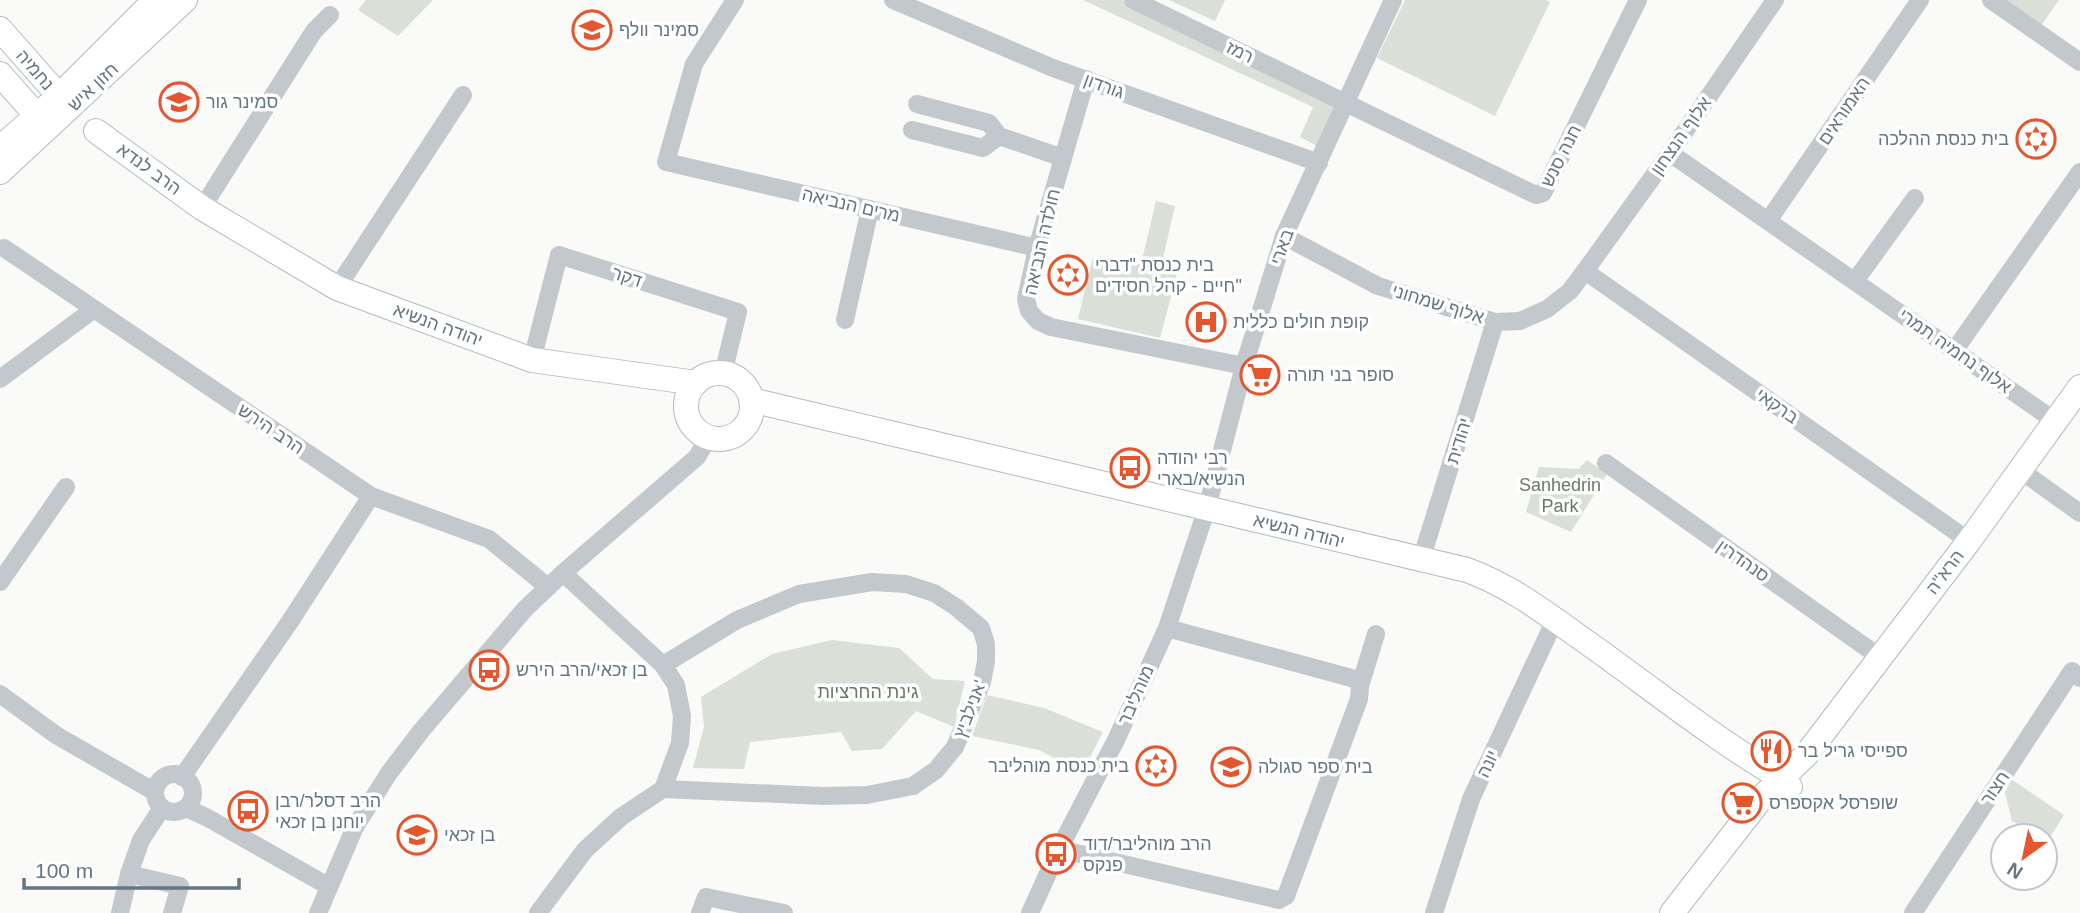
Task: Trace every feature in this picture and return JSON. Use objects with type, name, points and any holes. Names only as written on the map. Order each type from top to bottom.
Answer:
[{"type":"street","name":"חזון איש","points":[[0,172],[155,0]]},
{"type":"street","name":"חזון איש","points":[[61,106],[185,0]]},
{"type":"street","name":"מרים הנביאה","points":[[736,0],[694,64],[666,162],[1037,248]]},
{"type":"street","name":"גורדון","points":[[893,0],[1053,68],[1319,163]]},
{"type":"street","name":"רמז","points":[[1133,0],[1347,103]]},
{"type":"street","name":"בארי","points":[[1207,508],[1244,366],[1284,236],[1393,0]]},
{"type":"street","name":"חנה סנש","points":[[1347,103],[1536,195],[1543,193],[1638,0]]},
{"type":"street","name":"אלוף הנצחון","points":[[1585,271],[1775,0]]},
{"type":"street","name":"האמוראים","points":[[1769,221],[1920,0]]},
{"type":"street","points":[[1991,0],[2080,62]]},
{"type":"street","points":[[202,208],[314,31],[330,15]]},
{"type":"street","name":"נחמיה","points":[[0,29],[61,106],[37,116],[0,74]]},
{"type":"street","name":"חולדה הנביאה","points":[[1086,79],[1037,248],[1026,299],[1029,311],[1038,321],[1051,327],[1244,366]]},
{"type":"street","points":[[337,288],[463,95]]},
{"type":"street","points":[[917,104],[989,123],[999,136],[1063,158]]},
{"type":"street","points":[[0,148],[37,116]]},
{"type":"street","points":[[912,130],[983,148],[999,136]]},
{"type":"street","name":"הרב לנדא","points":[[96,131],[202,208]]},
{"type":"street","name":"אלוף נחמיה תמרי","points":[[1670,153],[2056,421]]},
{"type":"street","points":[[1954,351],[2080,172]]},
{"type":"street","points":[[1855,281],[1915,198]]},
{"type":"street","name":"יהודה הנשיא","points":[[202,208],[337,288],[531,360],[696,383]]},
{"type":"street","points":[[845,320],[870,209]]},
{"type":"street","name":"אלוף שמחוני","points":[[1284,236],[1378,286],[1495,322],[1520,321],[1547,309],[1570,291],[1585,271]]},
{"type":"street","name":"הרב הירש","points":[[4,248],[371,496],[489,539],[548,587]]},
{"type":"street","name":"דקר","points":[[531,360],[559,255],[738,312],[723,374]]},
{"type":"street","name":"ברקאי","points":[[1585,271],[1969,541]]},
{"type":"street","points":[[0,379],[94,309]]},
{"type":"street","name":"יהודית","points":[[1421,560],[1495,322]]},
{"type":"street","points":[[713,374],[723,374],[742,382],[751,400],[752,411],[741,431],[720,439],[709,437],[692,424],[687,414],[687,403],[689,392],[696,383],[713,374]]},
{"type":"street","name":"הרא\"ה","points":[[1672,913],[1778,777],[1806,755],[1969,541],[2080,387]]},
{"type":"street","name":"יהודה הנשיא","points":[[751,400],[1467,570],[1508,588],[1778,777]]},
{"type":"street","points":[[318,913],[355,827],[389,773],[421,730],[548,587],[697,457],[709,437]]},
{"type":"street","name":"סנהדרין","points":[[1606,463],[1881,658]]},
{"type":"street","points":[[2020,470],[2080,513]]},
{"type":"street","points":[[0,582],[66,487]]},
{"type":"street","points":[[182,776],[210,740],[289,624],[371,496]]},
{"type":"street","name":"מוהליבר","points":[[1030,913],[1059,849],[1116,740],[1167,628],[1207,508]]},
{"type":"street","points":[[538,913],[585,850],[621,817],[663,789],[680,743],[682,716],[676,685],[663,665],[563,573]]},
{"type":"street","name":"אנילביץ'","points":[[663,665],[737,620],[799,594],[872,582],[906,584],[934,593],[981,628],[986,645],[982,682],[956,747],[936,770],[913,786],[867,795],[759,794],[663,789]]},
{"type":"street","name":"יונה","points":[[1434,913],[1471,799],[1555,620]]},
{"type":"street","points":[[1167,628],[1355,680],[1360,686]]},
{"type":"street","points":[[1059,849],[1279,900],[1286,896],[1359,699],[1360,686],[1376,634]]},
{"type":"street","name":"חצור","points":[[1913,913],[2071,671],[2080,678]]},
{"type":"street","points":[[0,694],[55,734],[158,800],[174,812],[186,808],[190,803],[193,791],[187,779],[176,774],[163,776],[156,786],[158,800],[129,874],[120,913]]},
{"type":"street","name":"הרא\"ה","points":[[1692,913],[1778,777]]},
{"type":"street","points":[[186,808],[328,886]]},
{"type":"street","points":[[129,874],[180,886],[172,913]]},
{"type":"street","points":[[703,905],[784,913]]},
{"type":"green space","points":[[366,0],[433,0],[398,36],[358,10]]},
{"type":"green space","points":[[1083,0],[1122,0],[1336,102],[1317,146],[1300,137],[1313,107]]},
{"type":"green space","points":[[1169,0],[1225,0],[1215,21]]},
{"type":"green space","points":[[1405,0],[1550,2],[1495,116],[1377,58]]},
{"type":"green space","points":[[1995,0],[2059,0],[2038,30]]},
{"type":"green space","points":[[1156,201],[1175,206],[1161,267],[1178,270],[1160,338],[1078,319],[1093,257],[1141,264]]},
{"type":"green space","name":"Sanhedrin Park","points":[[1587,460],[1607,474],[1571,532],[1526,512],[1539,467],[1578,469]]},
{"type":"green space","name":"גינת החרציות","points":[[832,640],[899,648],[933,679],[965,681],[954,727],[916,711],[882,749],[852,751],[841,732],[750,742],[744,769],[693,768],[704,727],[701,697],[772,654]]},
{"type":"green space","points":[[987,695],[1044,708],[1103,732],[1082,773],[1039,750],[972,736]]},
{"type":"green space","points":[[2011,779],[2064,815],[2059,823],[2014,822],[2005,793]]},
{"type":"place","name":"סמינר וולף","points":[[592,30]]},
{"type":"place","name":"סמינר גור","points":[[179,102]]},
{"type":"place","name":"בית כנסת ההלכה","points":[[2036,139]]},
{"type":"place","name":"בית כנסת \"דברי חיים - קהל חסידים\"","points":[[1068,275]]},
{"type":"place","name":"קופת חולים כללית","points":[[1206,322]]},
{"type":"place","name":"סופר בני תורה","points":[[1260,375]]},
{"type":"place","name":"רבי יהודה הנשיא/בארי","points":[[1130,468]]},
{"type":"place","name":"בן זכאי/הרב הירש","points":[[489,670]]},
{"type":"place","name":"ספייסי גריל בר","points":[[1771,751]]},
{"type":"place","name":"בית כנסת מוהליבר","points":[[1156,766]]},
{"type":"place","name":"בית ספר סגולה","points":[[1231,767]]},
{"type":"place","name":"שופרסל אקספרס","points":[[1742,803]]},
{"type":"place","name":"הרב דסלר/רבן יוחנן בן זכאי","points":[[248,811]]},
{"type":"place","name":"בן זכאי","points":[[417,835]]},
{"type":"place","name":"הרב מוהליבר/דוד פנקס","points":[[1056,854]]}]
